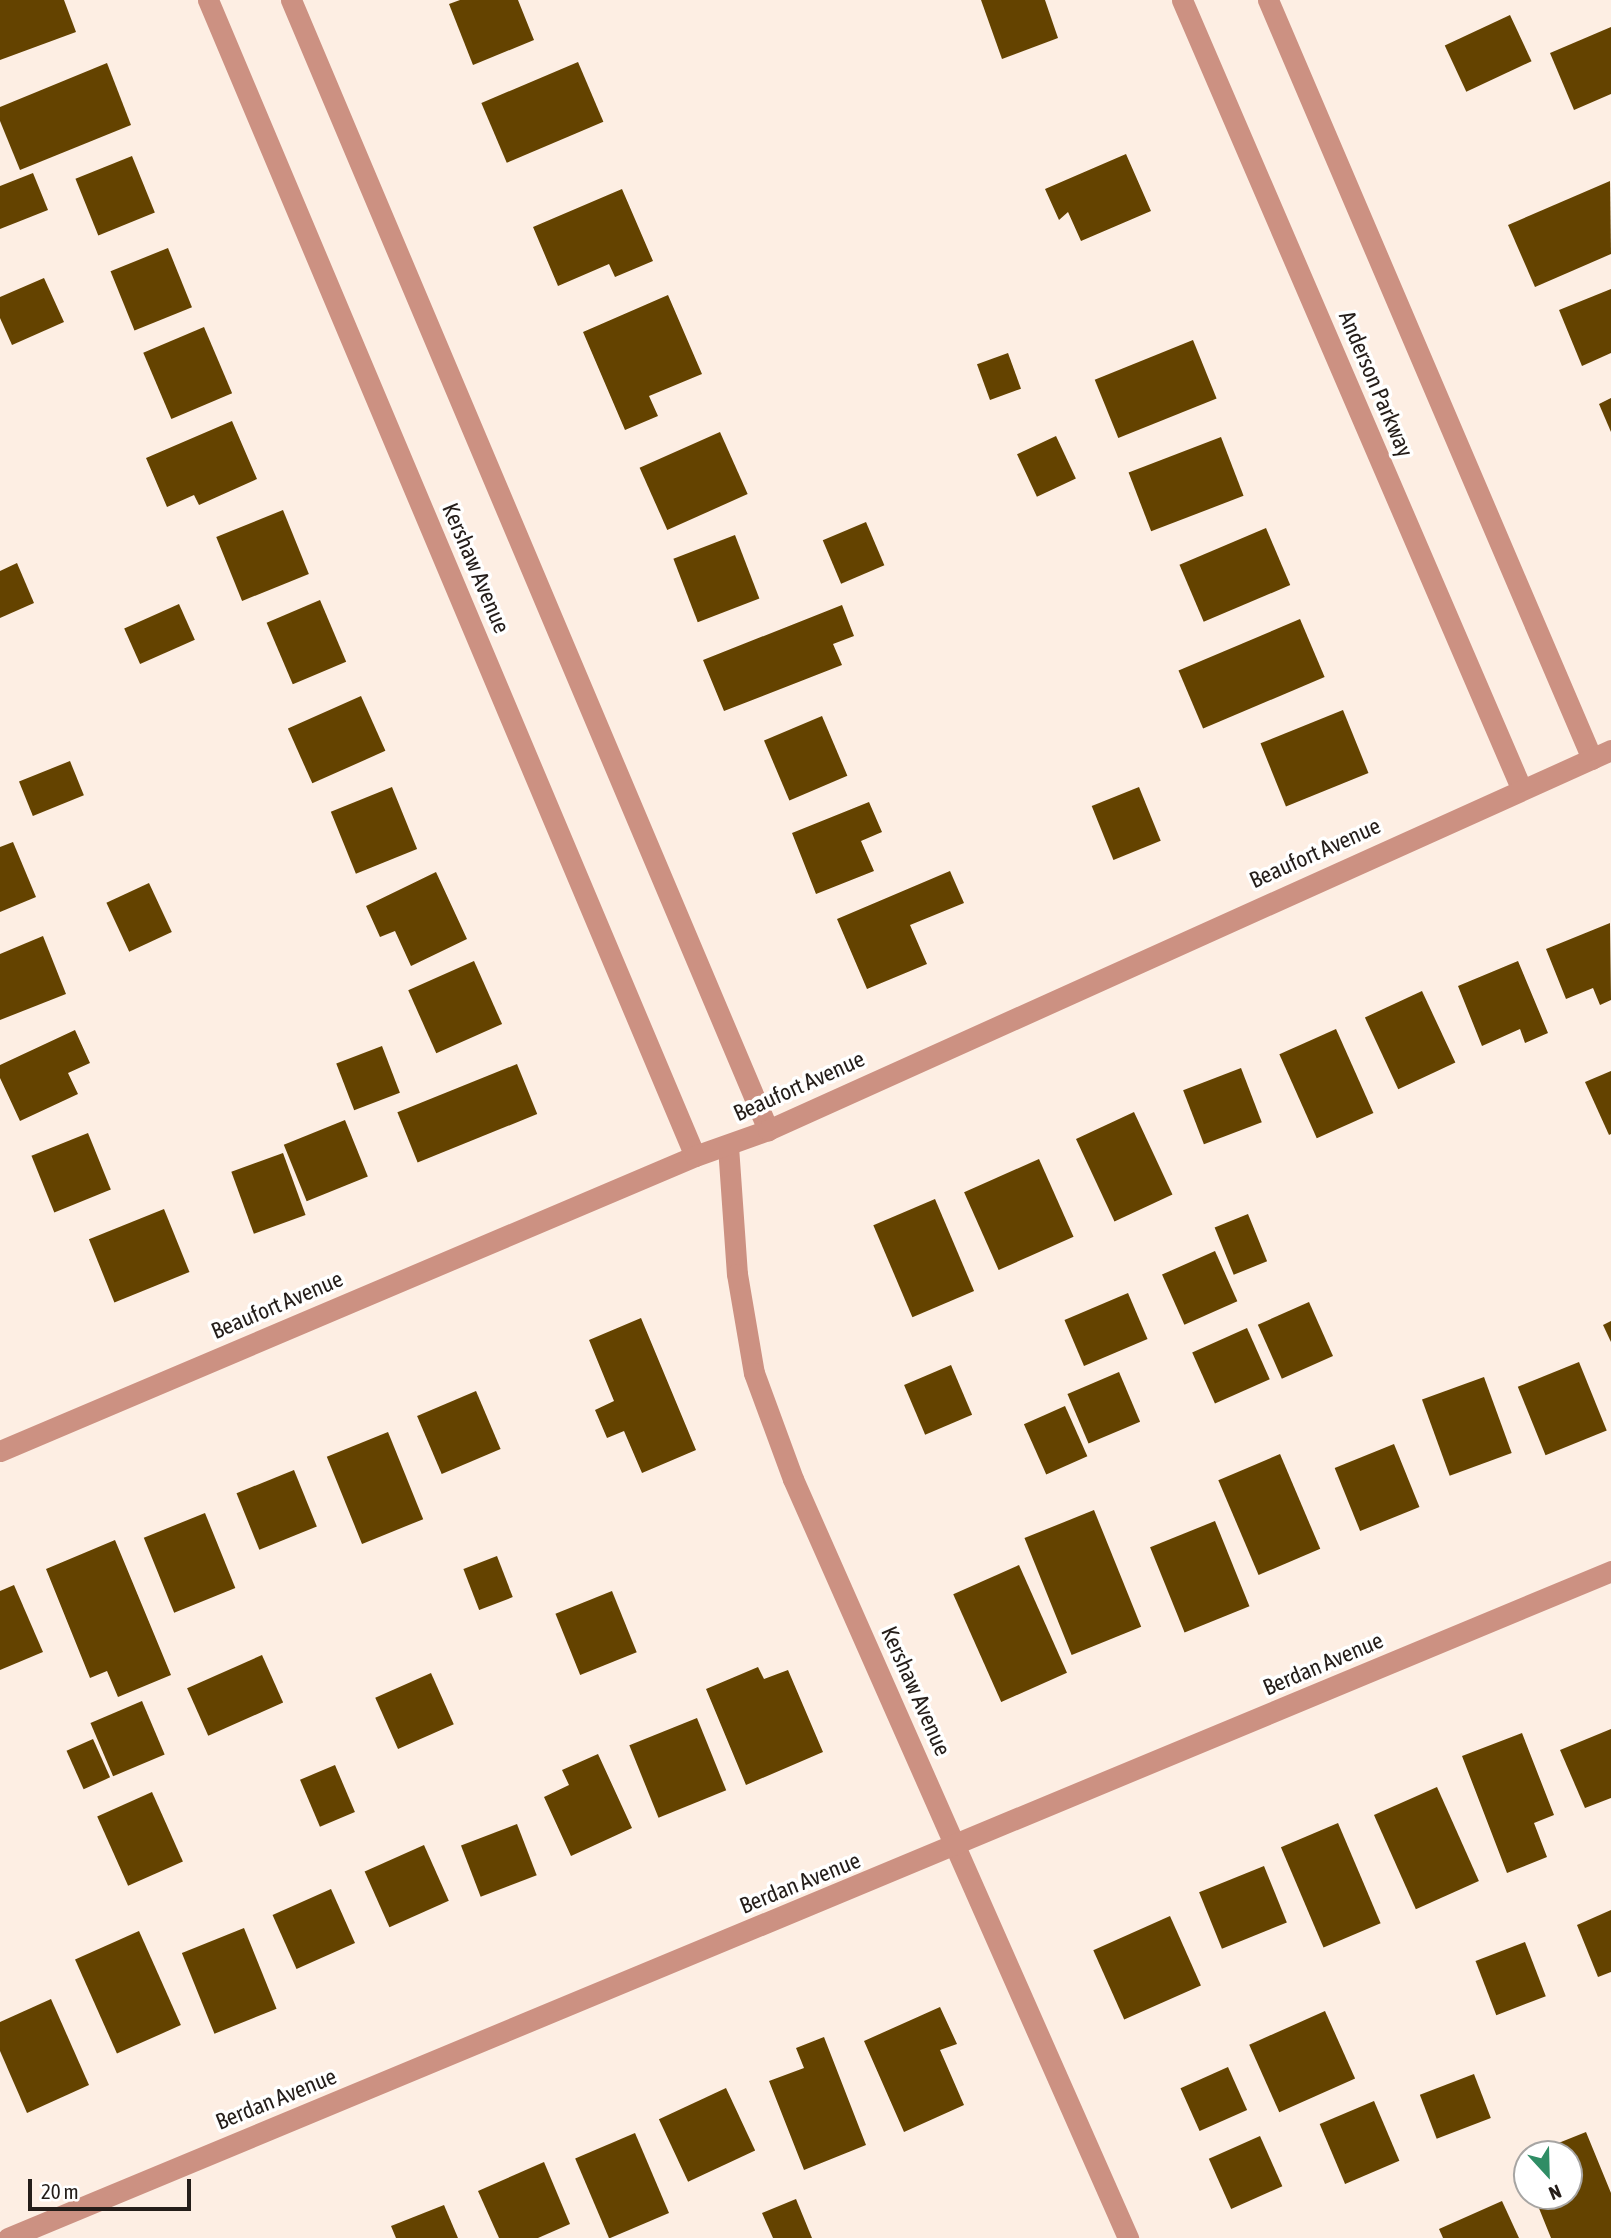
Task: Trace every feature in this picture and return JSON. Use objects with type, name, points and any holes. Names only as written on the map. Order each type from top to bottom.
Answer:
[{"type":"street","name":"Kershaw Avenue","points":[[208,0],[695,1156]]},
{"type":"street","points":[[291,0],[768,1130]]},
{"type":"street","name":"Anderson Parkway","points":[[1182,0],[1521,788]]},
{"type":"street","points":[[1268,0],[1602,754]]},
{"type":"street","name":"Beaufort Avenue","points":[[2,1443],[695,1156],[768,1130],[1521,788],[1602,754]]},
{"type":"street","name":"Kershaw Avenue","points":[[728,1146],[737,1275],[754,1373],[793,1479],[1128,2238]]},
{"type":"street","name":"Berdan Avenue","points":[[8,2238],[957,1847],[1611,1571]]},
{"type":"building","points":[[0,0],[64,0],[76,32],[0,60]]},
{"type":"building","points":[[460,0],[518,0],[534,40],[473,65],[449,4]]},
{"type":"building","points":[[981,0],[1045,0],[1058,38],[1002,59]]},
{"type":"building","points":[[1510,15],[1532,61],[1466,92],[1445,45]]},
{"type":"building","points":[[1611,27],[1611,94],[1574,110],[1550,53]]},
{"type":"building","points":[[578,62],[603,122],[507,163],[481,103]]},
{"type":"building","points":[[107,63],[131,125],[20,170],[0,121],[0,107]]},
{"type":"building","points":[[1126,154],[1151,211],[1081,241],[1068,212],[1059,220],[1045,189]]},
{"type":"building","points":[[132,156],[155,213],[98,235],[75,179]]},
{"type":"building","points":[[33,173],[48,210],[0,229],[0,186]]},
{"type":"building","points":[[1610,181],[1611,254],[1535,287],[1508,225]]},
{"type":"building","points":[[622,189],[653,261],[615,277],[609,264],[558,286],[533,227]]},
{"type":"building","points":[[168,248],[192,307],[134,331],[111,271]]},
{"type":"building","points":[[44,278],[64,322],[12,345],[0,318],[0,297]]},
{"type":"building","points":[[1611,289],[1611,353],[1582,366],[1559,310]]},
{"type":"building","points":[[668,295],[702,374],[649,396],[658,416],[625,430],[583,332]]},
{"type":"building","points":[[204,327],[232,393],[171,419],[143,353]]},
{"type":"building","points":[[1193,340],[1217,398],[1118,438],[1095,380]]},
{"type":"building","points":[[1008,353],[1021,389],[990,400],[977,364]]},
{"type":"building","points":[[1611,398],[1611,432],[1599,404]]},
{"type":"building","points":[[232,421],[257,479],[199,505],[194,495],[167,507],[146,458]]},
{"type":"building","points":[[720,432],[748,494],[667,530],[640,468]]},
{"type":"building","points":[[1056,436],[1076,479],[1037,497],[1017,454]]},
{"type":"building","points":[[1221,437],[1244,496],[1151,531],[1129,472]]},
{"type":"building","points":[[283,510],[309,574],[242,601],[216,537]]},
{"type":"building","points":[[866,522],[884,565],[841,584],[823,540]]},
{"type":"building","points":[[1266,528],[1290,585],[1204,622],[1179,565]]},
{"type":"building","points":[[735,535],[759,598],[698,622],[673,559]]},
{"type":"building","points":[[17,563],[34,603],[0,618],[0,571]]},
{"type":"building","points":[[320,600],[346,662],[293,684],[267,623]]},
{"type":"building","points":[[179,604],[195,640],[140,664],[124,628]]},
{"type":"building","points":[[842,605],[854,636],[833,644],[842,665],[724,711],[703,660]]},
{"type":"building","points":[[1300,619],[1325,677],[1203,729],[1178,671]]},
{"type":"building","points":[[361,696],[385,751],[312,783],[288,729]]},
{"type":"building","points":[[1343,710],[1368,773],[1286,806],[1260,743]]},
{"type":"building","points":[[822,716],[847,776],[789,800],[764,741]]},
{"type":"building","points":[[70,761],[84,795],[33,816],[19,782]]},
{"type":"building","points":[[392,787],[417,849],[356,874],[331,812]]},
{"type":"building","points":[[1139,787],[1161,841],[1113,860],[1092,806]]},
{"type":"building","points":[[869,802],[882,832],[861,841],[874,871],[816,894],[792,833]]},
{"type":"building","points":[[13,842],[36,897],[0,912],[0,847]]},
{"type":"building","points":[[950,871],[964,903],[910,925],[927,964],[867,989],[837,919]]},
{"type":"building","points":[[436,872],[467,939],[411,966],[395,931],[380,937],[366,906]]},
{"type":"building","points":[[149,883],[172,932],[129,952],[106,903]]},
{"type":"building","points":[[1610,923],[1611,1000],[1600,1005],[1593,988],[1566,999],[1546,949]]},
{"type":"building","points":[[43,936],[66,994],[0,1020],[0,954]]},
{"type":"building","points":[[474,961],[502,1024],[436,1053],[408,990]]},
{"type":"building","points":[[1518,961],[1548,1033],[1525,1043],[1520,1029],[1482,1046],[1458,986]]},
{"type":"building","points":[[1422,991],[1455,1063],[1398,1089],[1365,1018]]},
{"type":"building","points":[[1336,1029],[1373,1113],[1317,1138],[1279,1054]]},
{"type":"building","points":[[75,1030],[90,1063],[68,1073],[78,1094],[20,1121],[0,1078],[0,1065]]},
{"type":"building","points":[[382,1046],[400,1093],[354,1110],[336,1064]]},
{"type":"building","points":[[517,1064],[537,1114],[418,1162],[397,1112]]},
{"type":"building","points":[[1241,1068],[1262,1122],[1204,1144],[1183,1090]]},
{"type":"building","points":[[1611,1071],[1611,1134],[1609,1135],[1585,1082]]},
{"type":"building","points":[[1134,1112],[1172,1194],[1114,1222],[1076,1139]]},
{"type":"building","points":[[345,1120],[368,1177],[307,1201],[284,1145]]},
{"type":"building","points":[[88,1133],[111,1190],[54,1212],[31,1156]]},
{"type":"building","points":[[283,1153],[306,1215],[254,1234],[231,1172]]},
{"type":"building","points":[[1039,1159],[1074,1237],[999,1270],[964,1192]]},
{"type":"building","points":[[935,1199],[974,1291],[912,1317],[873,1225]]},
{"type":"building","points":[[164,1209],[189,1272],[114,1302],[89,1239]]},
{"type":"building","points":[[1248,1214],[1267,1261],[1234,1275],[1215,1227]]},
{"type":"building","points":[[1215,1251],[1237,1301],[1184,1325],[1162,1275]]},
{"type":"building","points":[[1128,1293],[1148,1339],[1084,1366],[1064,1320]]},
{"type":"building","points":[[1309,1302],[1333,1356],[1282,1379],[1258,1325]]},
{"type":"building","points":[[641,1318],[696,1450],[642,1473],[624,1431],[607,1438],[595,1410],[614,1401],[589,1340]]},
{"type":"building","points":[[1611,1321],[1611,1342],[1603,1325]]},
{"type":"building","points":[[1247,1328],[1270,1379],[1215,1404],[1192,1352]]},
{"type":"building","points":[[1579,1362],[1607,1431],[1546,1455],[1518,1387]]},
{"type":"building","points":[[951,1365],[972,1415],[925,1435],[904,1385]]},
{"type":"building","points":[[1119,1372],[1140,1422],[1089,1444],[1067,1394]]},
{"type":"building","points":[[1484,1377],[1512,1453],[1450,1476],[1422,1400]]},
{"type":"building","points":[[476,1391],[501,1449],[442,1474],[417,1416]]},
{"type":"building","points":[[1065,1406],[1087,1456],[1046,1475],[1024,1424]]},
{"type":"building","points":[[388,1432],[423,1519],[362,1544],[327,1457]]},
{"type":"building","points":[[1394,1444],[1419,1507],[1360,1531],[1335,1468]]},
{"type":"building","points":[[1280,1454],[1320,1549],[1259,1575],[1218,1480]]},
{"type":"building","points":[[294,1470],[317,1527],[259,1550],[237,1493]]},
{"type":"building","points":[[1094,1510],[1141,1627],[1072,1655],[1024,1538]]},
{"type":"building","points":[[205,1513],[235,1588],[174,1613],[144,1538]]},
{"type":"building","points":[[1215,1521],[1249,1606],[1185,1633],[1150,1547]]},
{"type":"building","points":[[115,1540],[171,1675],[118,1697],[107,1671],[90,1678],[46,1569]]},
{"type":"building","points":[[497,1556],[513,1597],[479,1610],[463,1569]]},
{"type":"building","points":[[1019,1565],[1067,1673],[1001,1702],[953,1594]]},
{"type":"building","points":[[14,1585],[43,1652],[0,1670],[0,1591]]},
{"type":"building","points":[[612,1591],[637,1652],[580,1675],[555,1614]]},
{"type":"building","points":[[262,1655],[283,1703],[208,1736],[187,1688]]},
{"type":"building","points":[[758,1667],[764,1679],[788,1670],[823,1752],[746,1785],[706,1689]]},
{"type":"building","points":[[431,1673],[454,1724],[398,1749],[375,1698]]},
{"type":"building","points":[[142,1701],[165,1754],[113,1776],[90,1723]]},
{"type":"building","points":[[697,1718],[726,1790],[659,1818],[629,1745]]},
{"type":"building","points":[[1611,1729],[1611,1798],[1585,1808],[1560,1750]]},
{"type":"building","points":[[1522,1733],[1554,1815],[1534,1823],[1547,1857],[1507,1873],[1462,1756]]},
{"type":"building","points":[[93,1739],[110,1777],[84,1789],[67,1751]]},
{"type":"building","points":[[598,1754],[632,1828],[571,1856],[544,1797],[569,1785],[562,1770]]},
{"type":"building","points":[[335,1765],[355,1812],[320,1827],[300,1780]]},
{"type":"building","points":[[1437,1787],[1479,1881],[1416,1909],[1374,1815]]},
{"type":"building","points":[[152,1792],[183,1861],[128,1886],[97,1816]]},
{"type":"building","points":[[1338,1823],[1381,1923],[1324,1948],[1281,1847]]},
{"type":"building","points":[[517,1824],[537,1875],[481,1897],[461,1846]]},
{"type":"building","points":[[424,1845],[449,1901],[389,1927],[365,1871]]},
{"type":"building","points":[[1264,1866],[1287,1923],[1222,1949],[1199,1892]]},
{"type":"building","points":[[331,1889],[355,1943],[297,1969],[273,1915]]},
{"type":"building","points":[[1611,1910],[1611,1972],[1598,1977],[1577,1925]]},
{"type":"building","points":[[1170,1916],[1201,1985],[1124,2020],[1093,1950]]},
{"type":"building","points":[[244,1928],[277,2009],[214,2034],[182,1953]]},
{"type":"building","points":[[139,1931],[181,2025],[117,2054],[75,1959]]},
{"type":"building","points":[[1525,1942],[1546,1996],[1496,2015],[1476,1961]]},
{"type":"building","points":[[51,1999],[89,2085],[27,2113],[0,2051],[0,2022]]},
{"type":"building","points":[[940,2007],[957,2044],[940,2050],[964,2105],[904,2132],[864,2041]]},
{"type":"building","points":[[1325,2011],[1355,2079],[1279,2112],[1249,2045]]},
{"type":"building","points":[[824,2037],[866,2145],[804,2170],[769,2081],[804,2068],[796,2048]]},
{"type":"building","points":[[1228,2067],[1247,2110],[1200,2131],[1180,2088]]},
{"type":"building","points":[[1474,2074],[1491,2118],[1437,2139],[1420,2095]]},
{"type":"building","points":[[726,2088],[755,2151],[688,2182],[659,2119]]},
{"type":"building","points":[[1374,2101],[1399,2161],[1345,2184],[1320,2124]]},
{"type":"building","points":[[1586,2132],[1611,2193],[1611,2238],[1551,2238],[1540,2210],[1583,2210],[1583,2140],[1566,2140]]},
{"type":"building","points":[[635,2133],[669,2213],[609,2238],[575,2158]]},
{"type":"building","points":[[1260,2136],[1282,2186],[1231,2209],[1209,2159]]},
{"type":"building","points":[[544,2162],[570,2224],[538,2238],[499,2238],[478,2191]]},
{"type":"building","points":[[796,2199],[812,2238],[773,2238],[762,2213]]},
{"type":"building","points":[[1502,2201],[1519,2238],[1443,2238],[1439,2229]]},
{"type":"building","points":[[444,2205],[458,2238],[396,2238],[391,2226]]}]
